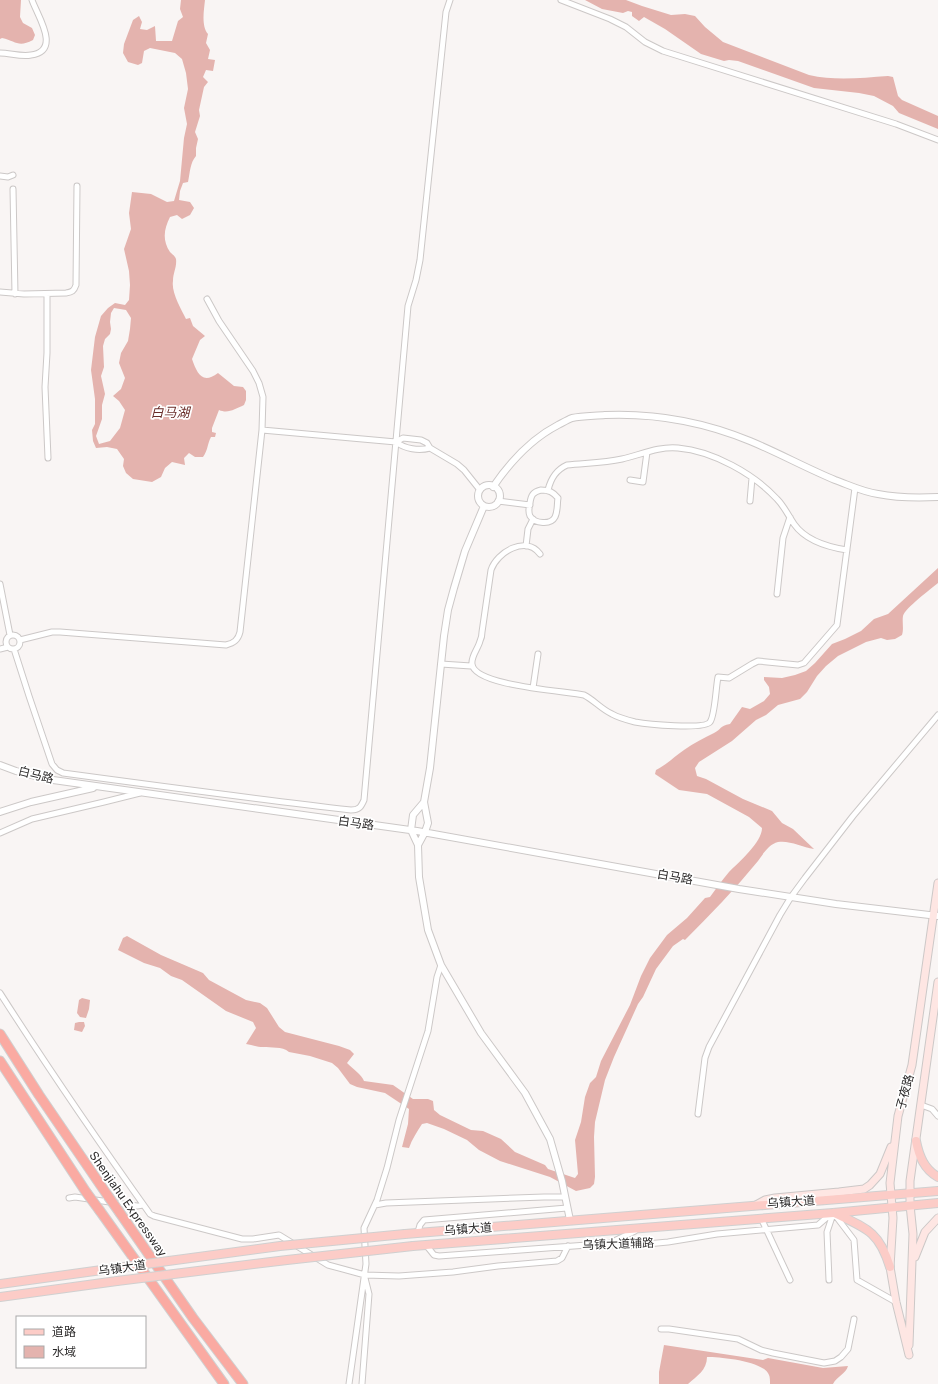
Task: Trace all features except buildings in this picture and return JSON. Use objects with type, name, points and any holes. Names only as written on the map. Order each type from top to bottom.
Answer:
[{"type":"highway","name":"Shenjiahu Expressway","points":[[0,1034],[39,1095],[108,1196],[193,1318],[243,1384]]},
{"type":"highway","points":[[0,1061],[86,1192],[224,1384]]},
{"type":"main road","name":"子夜路","points":[[938,883],[936,915],[912,1065],[901,1102],[890,1183],[890,1195],[893,1207],[890,1267],[908,1355],[913,1234],[910,1193],[938,982]]},
{"type":"main road","points":[[756,1205],[765,1200],[775,1198],[864,1189],[880,1174],[896,1133]]},
{"type":"main road","points":[[916,1141],[918,1152],[924,1164],[938,1177]]},
{"type":"main road","name":"乌镇大道","points":[[0,1284],[280,1246],[418,1232],[938,1191]]},
{"type":"main road","name":"乌镇大道","points":[[0,1297],[117,1280],[413,1246],[833,1213],[938,1203]]},
{"type":"main road","points":[[726,1207],[727,1221]]},
{"type":"main road","points":[[833,1213],[860,1225],[876,1237],[882,1244],[890,1267]]},
{"type":"main road","points":[[912,1265],[925,1232],[938,1218]]},
{"type":"street","points":[[0,53],[29,56],[38,53],[44,47],[46,41],[45,29],[32,0]]},
{"type":"street","points":[[14,649],[52,764],[57,770],[63,773],[315,806],[357,810],[361,807],[364,800],[408,306],[420,260],[446,12],[450,0]]},
{"type":"street","points":[[561,0],[610,19],[626,27],[645,42],[663,51],[896,124],[938,140]]},
{"type":"street","points":[[0,176],[8,177],[13,175]]},
{"type":"street","points":[[0,292],[15,294],[47,294],[72,292],[76,285],[77,186]]},
{"type":"street","points":[[13,189],[15,294]]},
{"type":"street","points":[[47,294],[47,353],[45,387],[48,458]]},
{"type":"street","points":[[20,640],[52,632],[60,632],[226,645],[236,641],[242,623],[262,430],[263,397],[259,382],[247,361],[219,321],[208,299]]},
{"type":"street","points":[[493,487],[502,473],[518,455],[538,437],[552,428],[571,419],[586,416],[617,415],[670,419],[718,430],[749,441],[855,488],[877,494],[902,498],[938,497]]},
{"type":"street","points":[[262,430],[396,442],[402,447],[423,450],[430,448]]},
{"type":"street","points":[[396,442],[403,438],[421,440],[430,448],[457,464],[464,470],[480,490]]},
{"type":"street","points":[[412,448],[414,439]]},
{"type":"street","points":[[548,490],[555,474],[567,465],[610,461],[666,448],[690,450],[721,460],[752,478],[767,489],[778,500],[795,526],[806,536],[814,541],[831,547],[847,550]]},
{"type":"street","points":[[630,480],[642,482],[647,452]]},
{"type":"street","points":[[750,501],[752,478]]},
{"type":"street","points":[[486,486],[493,487],[498,492],[498,501],[494,506],[484,506],[479,501],[478,497],[480,490],[486,486]]},
{"type":"street","points":[[540,554],[537,549],[533,547],[526,546],[510,549],[493,563],[480,642],[472,660],[474,670],[481,676],[504,684],[584,695],[611,714],[626,720],[663,725],[707,725],[711,721],[713,714],[718,677],[729,678],[758,661],[798,665],[804,663],[837,625],[855,488]]},
{"type":"street","points":[[548,490],[554,493],[558,498],[556,516],[547,522],[539,522],[533,519],[530,515],[531,497],[535,492],[548,490]]},
{"type":"street","points":[[498,501],[530,505]]},
{"type":"street","points":[[418,845],[428,823],[424,802],[430,768],[444,636],[454,588],[465,551],[484,506]]},
{"type":"street","points":[[777,594],[783,538],[790,517]]},
{"type":"street","points":[[526,546],[528,529],[533,519]]},
{"type":"street","points":[[0,584],[10,635]]},
{"type":"street","points":[[14,649],[8,647],[3,641],[10,635],[15,635],[20,640]]},
{"type":"street","points":[[14,649],[18,646],[20,640]]},
{"type":"street","points":[[0,649],[8,647]]},
{"type":"street","points":[[533,688],[538,654]]},
{"type":"street","points":[[441,664],[472,666]]},
{"type":"street","points":[[698,1114],[705,1058],[709,1047],[791,897],[862,805],[938,715]]},
{"type":"street","name":"白马路","points":[[0,765],[46,779],[425,832],[739,889],[836,904],[936,915]]},
{"type":"street","points":[[0,812],[31,802],[98,787]]},
{"type":"street","points":[[0,833],[32,819],[140,793]]},
{"type":"street","points":[[424,802],[413,815],[411,830],[418,845],[419,877],[428,930],[441,965],[481,1033],[525,1093],[550,1139],[559,1168],[570,1220]]},
{"type":"street","points":[[349,1384],[365,1275],[366,1264],[364,1228],[375,1205],[387,1168],[399,1120],[428,1031],[437,977],[441,965]]},
{"type":"street","points":[[0,993],[53,1075],[143,1205],[150,1214],[154,1216],[238,1238],[253,1239],[279,1235],[328,1265],[365,1275],[399,1276],[557,1261],[562,1258],[568,1246]]},
{"type":"street","points":[[921,1105],[932,1109],[938,1116]]},
{"type":"street","points":[[375,1205],[386,1203],[565,1196]]},
{"type":"street","points":[[69,1198],[75,1197],[137,1206],[143,1205]]},
{"type":"street","points":[[418,1232],[420,1225],[424,1220],[567,1208]]},
{"type":"street","points":[[833,1213],[854,1240],[857,1280],[896,1302]]},
{"type":"street","points":[[830,1280],[827,1232],[833,1213]]},
{"type":"street","name":"乌镇大道辅路","points":[[426,1245],[434,1255],[439,1256],[568,1246],[607,1244],[626,1246],[668,1242],[717,1234],[818,1225],[833,1213]]},
{"type":"street","points":[[761,1218],[790,1280]]},
{"type":"street","points":[[607,1244],[641,1228]]},
{"type":"street","points":[[362,1384],[369,1294],[365,1275]]},
{"type":"street","points":[[661,1329],[738,1339],[773,1354],[824,1362],[834,1361],[841,1357],[848,1349],[854,1319]]},
{"type":"water","points":[[0,0],[21,0],[20,17],[23,23],[32,28],[35,35],[33,40],[20,44],[7,39],[0,39]]},
{"type":"water","name":"白马湖","points":[[181,0],[205,0],[204,27],[208,34],[206,43],[210,50],[208,59],[215,60],[213,71],[206,70],[203,77],[208,82],[204,87],[199,110],[200,116],[195,132],[198,139],[196,156],[191,165],[188,182],[183,183],[180,191],[179,200],[190,202],[194,208],[190,215],[182,219],[177,215],[170,217],[165,230],[167,248],[176,259],[173,290],[186,319],[190,318],[193,326],[205,336],[200,340],[192,359],[198,373],[204,378],[208,378],[218,373],[234,386],[243,387],[246,391],[246,400],[244,405],[235,409],[228,411],[219,410],[212,428],[212,432],[216,433],[215,437],[211,437],[203,457],[195,457],[189,453],[184,458],[185,465],[172,462],[165,468],[161,477],[152,482],[133,479],[126,473],[123,466],[124,459],[117,449],[107,447],[96,448],[93,441],[92,430],[95,424],[95,399],[91,370],[95,337],[101,316],[115,303],[125,305],[129,300],[129,271],[124,249],[131,229],[129,213],[132,192],[151,194],[167,202],[174,201],[180,181],[184,138],[187,124],[184,108],[188,89],[182,59],[175,53],[150,48],[144,51],[142,63],[138,65],[128,62],[123,53],[124,44],[133,20],[139,16],[142,22],[140,29],[147,30],[155,26],[156,41],[172,41],[178,21],[183,17],[180,9]],"holes":[[[114,308],[126,310],[131,318],[130,329],[128,341],[121,353],[119,363],[125,378],[121,389],[113,396],[119,401],[125,410],[120,428],[110,441],[99,444],[96,436],[102,419],[102,405],[105,394],[101,376],[104,367],[103,346],[105,339],[110,334],[111,313]]]},
{"type":"water","points":[[585,0],[626,0],[671,15],[685,14],[695,16],[705,27],[723,42],[809,75],[829,78],[893,77],[898,96],[902,100],[938,116],[938,129],[899,113],[893,106],[874,96],[814,88],[738,61],[724,61],[701,54],[665,29],[644,17],[639,21],[632,16],[632,12],[628,11],[623,13],[602,9]]},
{"type":"water","points":[[938,568],[938,583],[913,604],[903,616],[902,635],[895,639],[887,640],[881,638],[866,642],[838,656],[817,676],[807,692],[800,699],[778,705],[766,715],[756,720],[732,741],[699,762],[695,768],[697,776],[706,779],[743,799],[772,811],[782,823],[793,829],[814,849],[787,842],[778,842],[772,845],[704,921],[685,940],[683,939],[673,946],[656,969],[643,997],[638,1004],[605,1080],[595,1122],[595,1177],[594,1184],[590,1188],[576,1191],[550,1177],[500,1161],[479,1150],[467,1140],[427,1123],[422,1124],[409,1148],[402,1147],[408,1124],[409,1109],[385,1093],[350,1084],[338,1068],[332,1063],[310,1056],[289,1052],[280,1048],[259,1047],[246,1044],[256,1028],[253,1022],[226,1011],[182,980],[171,976],[160,968],[144,963],[118,950],[123,938],[127,936],[161,955],[203,973],[209,980],[246,1000],[260,1003],[267,1008],[279,1027],[285,1032],[350,1050],[354,1054],[347,1063],[364,1081],[393,1085],[413,1099],[428,1099],[433,1101],[434,1110],[440,1115],[471,1130],[483,1131],[501,1139],[515,1152],[545,1165],[548,1169],[575,1178],[578,1174],[575,1140],[581,1122],[585,1097],[590,1083],[596,1077],[601,1061],[630,1005],[641,976],[650,958],[667,935],[687,918],[705,898],[710,897],[721,881],[744,857],[761,834],[762,828],[749,817],[707,794],[679,790],[655,774],[656,770],[692,745],[717,732],[722,727],[730,724],[742,707],[750,709],[764,701],[770,694],[769,687],[764,680],[764,677],[782,678],[806,671],[832,644],[861,631],[874,619],[888,614]]},
{"type":"water","points":[[82,998],[90,1000],[86,1018],[80,1017],[77,1013],[79,1000]]},
{"type":"water","points":[[84,1022],[85,1026],[82,1032],[74,1030],[75,1023]]},
{"type":"water","points":[[664,1345],[763,1360],[768,1358],[823,1368],[848,1366],[833,1384],[770,1384],[769,1375],[759,1366],[741,1361],[707,1357],[707,1362],[703,1369],[688,1384],[659,1384],[659,1372]]}]
